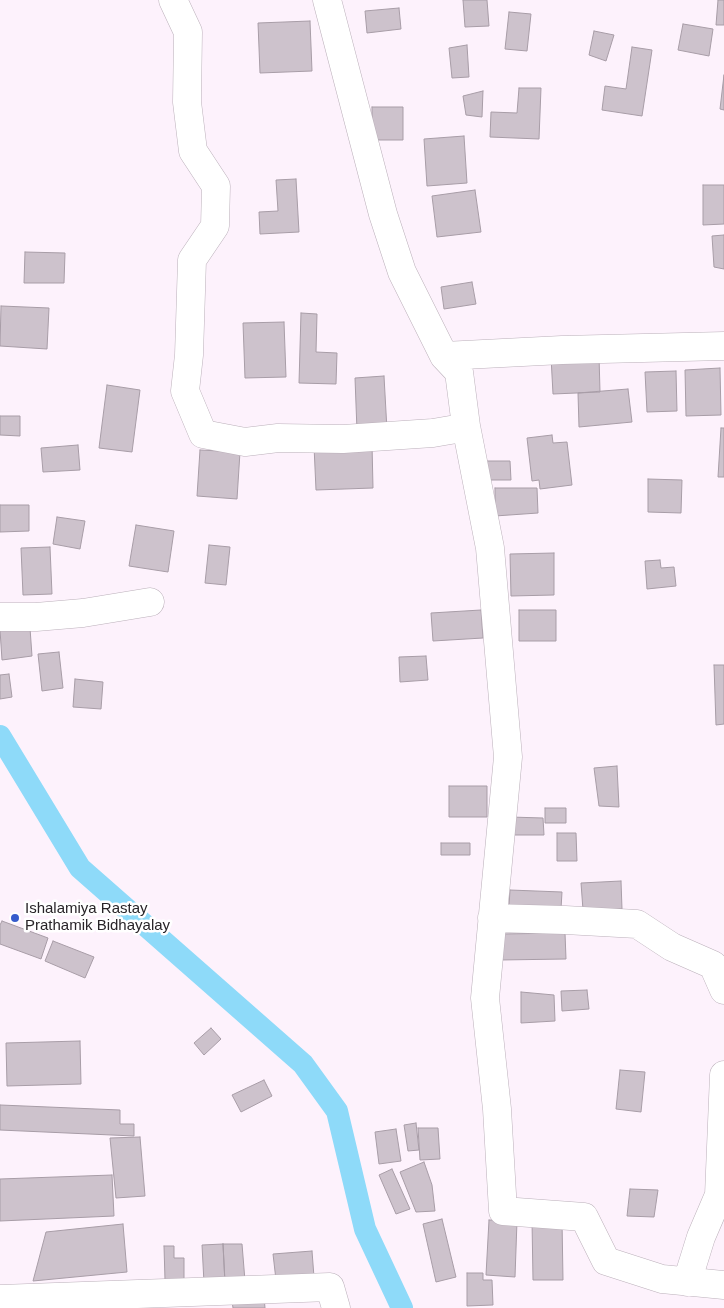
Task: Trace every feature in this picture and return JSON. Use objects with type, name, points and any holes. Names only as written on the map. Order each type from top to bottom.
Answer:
[{"type":"street","points":[[173,0],[188,32],[187,102],[193,151],[216,186],[215,226],[192,260],[189,355],[185,391],[202,434],[245,442],[278,438],[343,439],[433,433],[466,426]]},
{"type":"street","points":[[327,0],[383,214],[402,272],[444,356],[459,372],[466,426],[490,548],[508,757],[485,998],[497,1109],[503,1211],[584,1217],[606,1262],[662,1279],[724,1285]]},
{"type":"street","points":[[444,356],[562,350],[724,346]]},
{"type":"street","points":[[0,617],[36,617],[83,613],[150,602]]},
{"type":"street","points":[[492,918],[637,924],[672,948],[713,965],[724,990]]},
{"type":"street","points":[[687,1282],[701,1237],[719,1195],[724,1075]]},
{"type":"street","points":[[0,1299],[330,1287],[336,1308]]},
{"type":"building","points":[[463,0],[487,0],[489,26],[465,27]]},
{"type":"building","points":[[718,0],[724,0],[724,25],[716,25]]},
{"type":"building","points":[[399,8],[401,29],[367,33],[365,11]]},
{"type":"building","points":[[509,12],[531,14],[527,51],[505,49]]},
{"type":"building","points":[[310,21],[312,71],[260,73],[258,23]]},
{"type":"building","points":[[683,24],[713,29],[709,56],[678,50]]},
{"type":"building","points":[[594,31],[614,35],[606,61],[589,55]]},
{"type":"building","points":[[467,45],[469,77],[452,78],[449,48]]},
{"type":"building","points":[[632,47],[652,50],[642,116],[602,110],[605,86],[626,89]]},
{"type":"building","points":[[724,75],[724,110],[720,109]]},
{"type":"building","points":[[519,88],[541,88],[539,139],[490,137],[491,112],[517,113]]},
{"type":"building","points":[[483,91],[482,117],[466,115],[463,96]]},
{"type":"building","points":[[372,107],[403,107],[403,140],[372,140]]},
{"type":"building","points":[[464,136],[467,183],[427,186],[424,139]]},
{"type":"building","points":[[296,179],[299,232],[260,234],[259,212],[278,211],[276,180]]},
{"type":"building","points":[[703,185],[724,185],[724,224],[703,225]]},
{"type":"building","points":[[475,190],[481,232],[437,237],[432,196]]},
{"type":"building","points":[[724,235],[724,269],[714,267],[712,236]]},
{"type":"building","points":[[25,252],[65,253],[64,283],[24,283]]},
{"type":"building","points":[[472,282],[476,304],[444,309],[441,287]]},
{"type":"building","points":[[1,306],[49,308],[47,349],[0,346]]},
{"type":"building","points":[[301,313],[317,314],[316,352],[337,353],[336,384],[299,383]]},
{"type":"building","points":[[284,322],[286,377],[245,378],[243,323]]},
{"type":"building","points":[[599,355],[600,392],[553,394],[551,357]]},
{"type":"building","points":[[720,368],[721,415],[686,416],[685,370]]},
{"type":"building","points":[[676,371],[677,411],[647,412],[645,372]]},
{"type":"building","points":[[384,376],[387,430],[357,431],[355,378]]},
{"type":"building","points":[[107,385],[140,390],[132,452],[99,448]]},
{"type":"building","points":[[628,389],[632,422],[579,427],[578,393]]},
{"type":"building","points":[[0,416],[20,416],[20,436],[0,435]]},
{"type":"building","points":[[721,428],[724,428],[724,477],[718,477]]},
{"type":"building","points":[[552,435],[553,443],[567,442],[572,485],[540,489],[539,480],[532,481],[527,438]]},
{"type":"building","points":[[372,444],[373,488],[316,490],[314,446]]},
{"type":"building","points":[[78,445],[80,470],[43,472],[41,448]]},
{"type":"building","points":[[200,450],[240,452],[237,499],[197,496]]},
{"type":"building","points":[[486,461],[510,461],[511,480],[485,480]]},
{"type":"building","points":[[648,479],[682,480],[681,513],[648,512]]},
{"type":"building","points":[[495,488],[537,488],[538,513],[495,516]]},
{"type":"building","points":[[0,505],[29,505],[29,531],[0,532]]},
{"type":"building","points":[[57,517],[85,521],[80,549],[53,544]]},
{"type":"building","points":[[136,525],[174,531],[168,572],[129,566]]},
{"type":"building","points":[[209,545],[230,547],[226,585],[205,583]]},
{"type":"building","points":[[50,547],[52,594],[23,595],[21,548]]},
{"type":"building","points":[[554,553],[554,595],[511,596],[510,554]]},
{"type":"building","points":[[660,560],[661,568],[674,567],[676,586],[647,589],[645,561]]},
{"type":"building","points":[[481,610],[483,638],[433,641],[431,613]]},
{"type":"building","points":[[519,610],[556,610],[556,641],[519,641]]},
{"type":"building","points":[[30,628],[32,656],[2,660],[0,630]]},
{"type":"building","points":[[59,652],[63,688],[42,691],[38,654]]},
{"type":"building","points":[[426,656],[428,680],[400,682],[399,657]]},
{"type":"building","points":[[714,665],[724,665],[724,724],[716,725]]},
{"type":"building","points":[[9,674],[12,697],[0,699],[0,675]]},
{"type":"building","points":[[75,679],[103,682],[101,709],[73,707]]},
{"type":"building","points":[[617,766],[619,807],[599,806],[594,768]]},
{"type":"building","points":[[449,786],[487,786],[487,817],[449,817]]},
{"type":"building","points":[[545,808],[566,808],[566,823],[545,823]]},
{"type":"building","points":[[510,817],[543,818],[544,835],[511,835]]},
{"type":"building","points":[[557,833],[576,833],[577,861],[557,861]]},
{"type":"building","points":[[441,843],[470,843],[470,855],[441,855]]},
{"type":"building","points":[[621,881],[622,909],[583,910],[581,883]]},
{"type":"building","points":[[510,890],[562,892],[561,909],[509,906]]},
{"type":"building","points":[[2,921],[48,938],[41,959],[0,944],[0,925]]},
{"type":"building","points":[[565,933],[566,959],[500,960],[500,934]]},
{"type":"building","points":[[53,941],[94,957],[85,978],[45,961]]},
{"type":"building","points":[[587,990],[589,1009],[562,1011],[561,991]]},
{"type":"building","points":[[521,992],[554,995],[555,1021],[521,1023]]},
{"type":"building","points":[[211,1028],[221,1039],[204,1055],[194,1043]]},
{"type":"building","points":[[80,1041],[81,1084],[7,1086],[6,1043]]},
{"type":"building","points":[[620,1070],[645,1072],[641,1112],[616,1109]]},
{"type":"building","points":[[264,1080],[272,1096],[241,1112],[232,1095]]},
{"type":"building","points":[[0,1105],[120,1110],[120,1124],[134,1124],[134,1136],[0,1130]]},
{"type":"building","points":[[416,1123],[419,1150],[408,1151],[404,1125]]},
{"type":"building","points":[[418,1128],[438,1128],[440,1159],[420,1160]]},
{"type":"building","points":[[396,1129],[401,1161],[379,1164],[375,1132]]},
{"type":"building","points":[[140,1137],[145,1196],[116,1198],[110,1138]]},
{"type":"building","points":[[424,1162],[432,1185],[435,1211],[416,1212],[400,1172]]},
{"type":"building","points":[[392,1169],[410,1209],[396,1214],[379,1175]]},
{"type":"building","points":[[112,1175],[114,1216],[0,1221],[0,1179]]},
{"type":"building","points":[[630,1189],[658,1190],[654,1217],[627,1216]]},
{"type":"building","points":[[442,1219],[456,1277],[436,1282],[423,1224]]},
{"type":"building","points":[[489,1220],[517,1221],[515,1277],[486,1275]]},
{"type":"building","points":[[562,1220],[563,1280],[533,1280],[532,1221]]},
{"type":"building","points":[[123,1224],[127,1272],[33,1281],[46,1232]]},
{"type":"building","points":[[223,1244],[242,1244],[245,1281],[225,1283]]},
{"type":"building","points":[[223,1244],[225,1283],[204,1283],[202,1245]]},
{"type":"building","points":[[164,1246],[174,1246],[174,1258],[184,1258],[184,1280],[165,1280]]},
{"type":"building","points":[[312,1251],[314,1277],[276,1280],[273,1254]]},
{"type":"building","points":[[467,1273],[483,1273],[483,1280],[492,1280],[493,1305],[467,1306]]},
{"type":"building","points":[[264,1296],[265,1308],[233,1308],[232,1301]]},
{"type":"waterway","points":[[0,736],[80,868],[303,1064],[337,1111],[365,1229],[402,1308]]},
{"type":"place","name":"Ishalamiya Rastay Prathamik Bidhayalay","points":[[15,918]]}]
